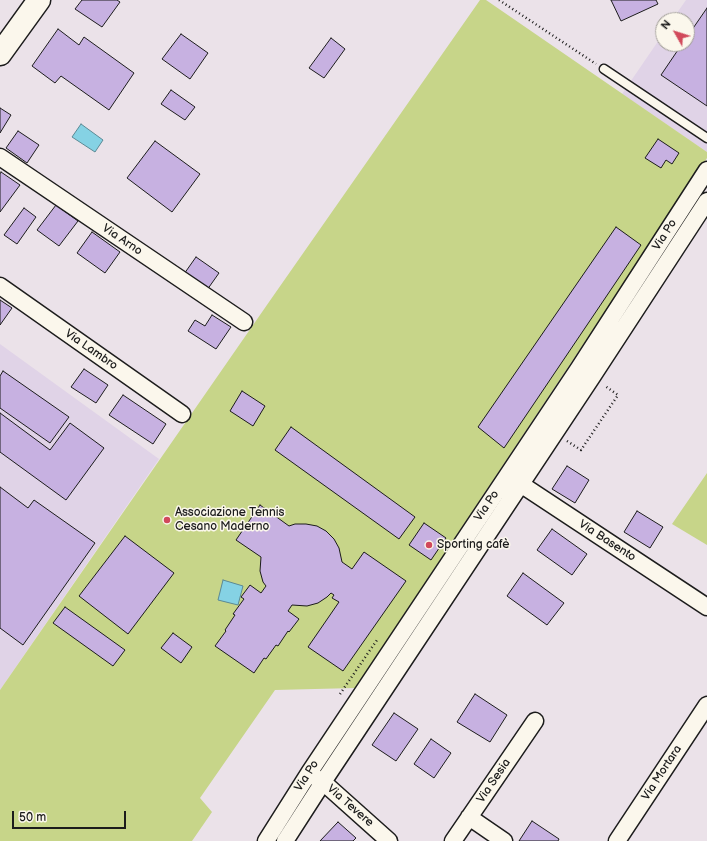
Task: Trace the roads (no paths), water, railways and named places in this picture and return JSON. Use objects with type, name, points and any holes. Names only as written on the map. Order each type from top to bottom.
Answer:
[{"type":"street","points":[[0,54],[39,0]]},
{"type":"street","name":"Via Arno","points":[[0,157],[244,322]]},
{"type":"street","name":"Via Po","points":[[266,841],[309,773],[579,368],[707,170]]},
{"type":"street","name":"Via Po","points":[[285,841],[707,201]]},
{"type":"street","name":"Via Lambro","points":[[0,286],[182,414]]},
{"type":"street","name":"Via Basento","points":[[507,475],[707,607]]},
{"type":"street","name":"Via Mortara","points":[[617,841],[707,704]]},
{"type":"street","name":"Via Sesia","points":[[453,841],[535,721]]},
{"type":"street","name":"Via Tevere","points":[[309,773],[323,782],[389,841]]},
{"type":"street","points":[[469,817],[504,841]]},
{"type":"lane","points":[[604,69],[707,138]]},
{"type":"water","points":[[81,124],[103,140],[95,152],[72,137]]},
{"type":"water","points":[[223,580],[243,586],[238,605],[218,600]]},
{"type":"place","name":"Associazione Tennis Cesano Maderno","points":[[167,520]]},
{"type":"place","name":"Sporting cafè","points":[[429,545]]}]
